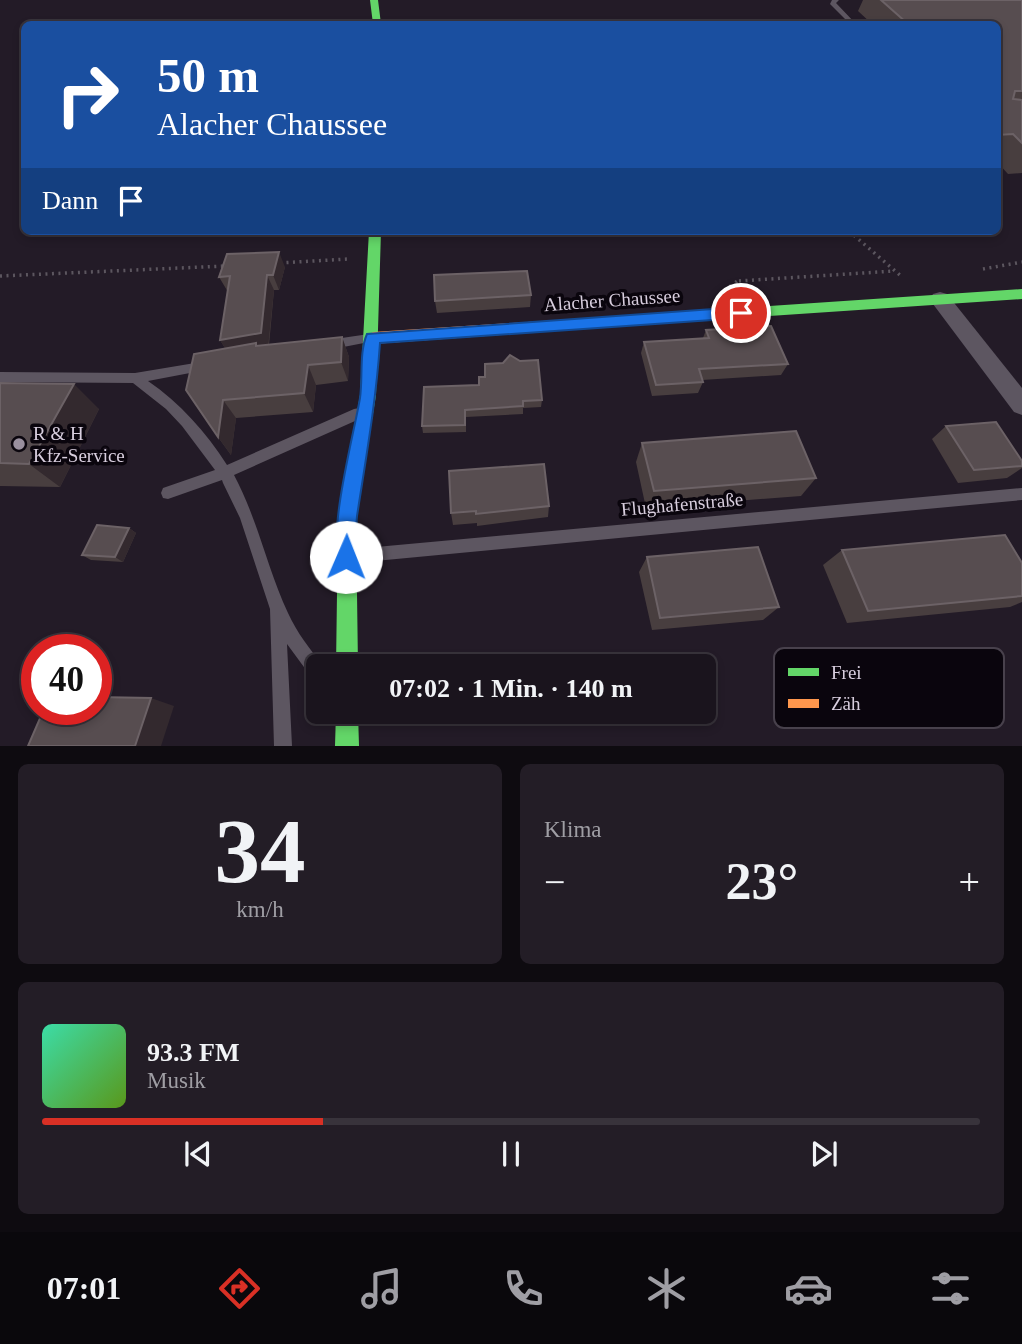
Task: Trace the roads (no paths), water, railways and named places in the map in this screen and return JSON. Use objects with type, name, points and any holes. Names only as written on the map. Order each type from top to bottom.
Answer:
[{"type":"street","points":[[374,0],[377,21]]},
{"type":"street","points":[[347,654],[347,520],[366,410],[373,338],[375,235]]},
{"type":"street","name":"Alacher Chaussee","points":[[373,338],[1022,294]]},
{"type":"street","points":[[940,299],[1022,405]]},
{"type":"street","points":[[347,724],[347,746]]},
{"type":"lane","points":[[836,0],[832,3],[850,21]]},
{"type":"lane","points":[[320,347],[373,338]]},
{"type":"lane","points":[[0,377],[135,378],[214,365]]},
{"type":"lane","points":[[135,378],[156,392],[217,459],[247,517],[277,611],[283,746]]},
{"type":"lane","points":[[168,493],[224,473],[366,410]]},
{"type":"lane","name":"Flughafenstraße","points":[[346,557],[1022,494]]},
{"type":"lane","points":[[277,611],[306,654]]},
{"type":"place","name":"R & H Kfz-Service","points":[[19,444]]}]
